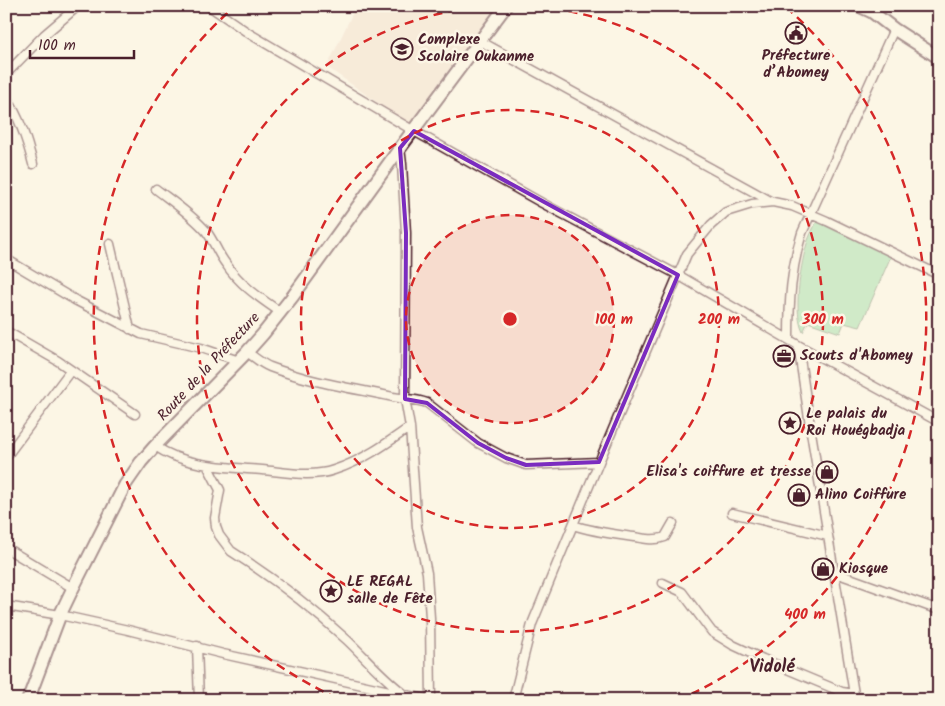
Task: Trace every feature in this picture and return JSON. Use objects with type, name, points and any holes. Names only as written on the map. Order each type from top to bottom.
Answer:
[{"type":"street","points":[[6,74],[44,35],[78,6]]},
{"type":"street","points":[[209,6],[250,34],[414,131],[542,203],[678,275],[798,345],[939,422]]},
{"type":"street","name":"Route de la Préfecture","points":[[28,700],[60,615],[125,485],[155,446],[243,356],[280,312],[506,6]]},
{"type":"street","points":[[859,6],[870,9],[894,29],[939,58]]},
{"type":"street","points":[[789,339],[789,304],[794,258],[810,214],[894,29]]},
{"type":"street","points":[[480,41],[773,202],[792,206],[939,275]]},
{"type":"street","points":[[6,97],[15,110],[25,133],[34,164]]},
{"type":"street","points":[[6,606],[60,615],[197,646],[223,654],[431,700],[430,618],[427,573],[418,527],[410,428],[405,399],[406,233],[400,148]]},
{"type":"street","points":[[156,189],[191,216],[207,232],[226,264],[252,293],[280,312]]},
{"type":"street","points":[[513,700],[532,624],[687,254],[711,225],[726,212],[752,204],[773,202]]},
{"type":"street","points":[[110,244],[130,328]]},
{"type":"street","points":[[6,259],[83,304],[141,334],[243,356],[268,366],[336,385],[405,399],[420,400],[427,403],[478,443],[497,455],[526,464],[599,462]]},
{"type":"street","points":[[6,331],[58,360],[135,414]]},
{"type":"street","points":[[798,345],[854,697]]},
{"type":"street","points":[[6,457],[70,370]]},
{"type":"street","points":[[155,446],[168,454],[208,465],[307,474],[331,471],[353,464],[410,428]]},
{"type":"street","points":[[208,465],[220,490],[215,518],[219,535],[224,544],[231,551],[281,585],[347,640],[386,680],[406,695]]},
{"type":"street","points":[[732,513],[828,536]]},
{"type":"street","points":[[573,524],[594,532],[658,540],[665,537],[673,524]]},
{"type":"street","points":[[6,548],[73,588]]},
{"type":"street","points":[[833,572],[939,610]]},
{"type":"street","points":[[663,583],[682,592],[688,598],[707,628],[733,645],[854,697]]},
{"type":"street","points":[[197,646],[198,700]]},
{"type":"highlighted area","points":[[414,131],[678,275],[599,462],[526,465],[506,458],[478,443],[427,403],[405,399],[406,233],[400,148]]},
{"type":"shaded area","name":"Complexe Scolaire Oukanme","points":[[356,6],[498,6],[412,127],[327,67]]},
{"type":"green space","points":[[817,221],[891,256],[860,327],[844,323],[840,333],[808,322],[803,332],[798,313],[800,278],[807,244]]},
{"type":"place","name":"Préfecture d’Abomey","points":[[796,33]]},
{"type":"place","name":"Complexe Scolaire Oukanme","points":[[402,49]]},
{"type":"place","name":"Scouts d'Abomey","points":[[784,356]]},
{"type":"place","name":"Le palais du Roi Houégbadja","points":[[790,423]]},
{"type":"place","name":"Elisa's coiffure et tresse","points":[[827,472]]},
{"type":"place","name":"Alino Coiffure","points":[[799,495]]},
{"type":"place","name":"Kiosque","points":[[823,569]]},
{"type":"place","name":"LE REGAL salle de Fête","points":[[331,591]]},
{"type":"district","name":"Vidolé","points":[[772,667]]}]
